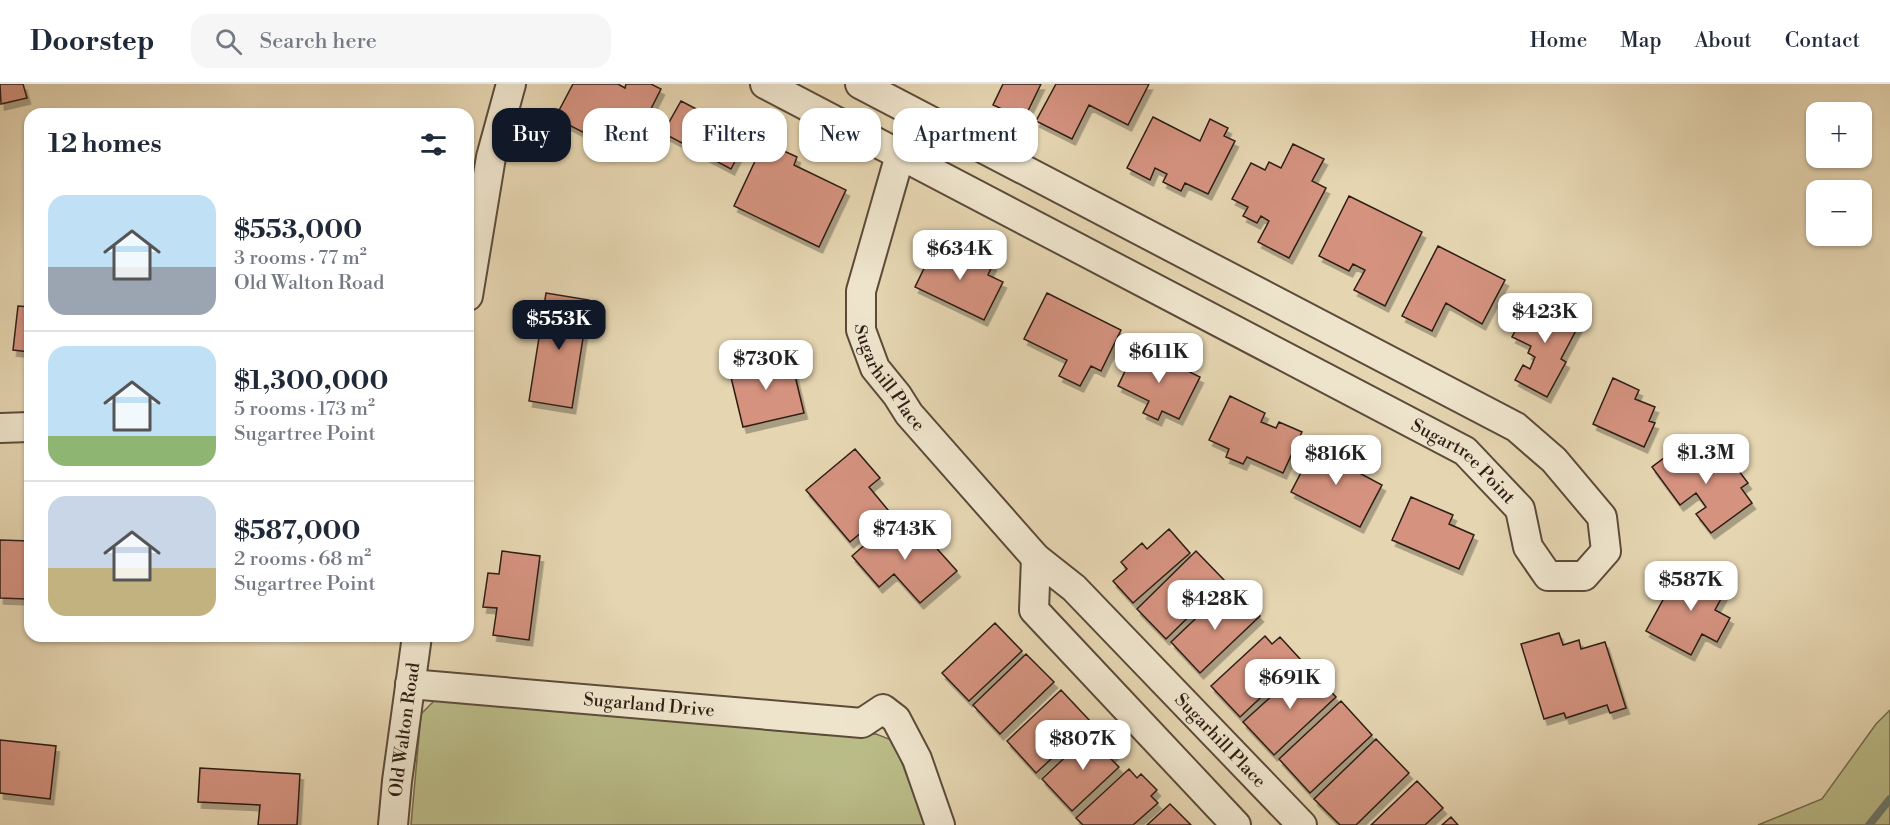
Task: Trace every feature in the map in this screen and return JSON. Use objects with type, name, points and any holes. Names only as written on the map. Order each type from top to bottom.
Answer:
[{"type":"street","points":[[474,259],[491,156],[511,84]]},
{"type":"street","name":"Sugartree Point","points":[[765,84],[893,151]]},
{"type":"street","name":"Sugartree Point","points":[[860,84],[906,108]]},
{"type":"street","name":"Sugarhill Place","points":[[898,162],[861,291],[861,330],[875,368],[909,414],[1036,558],[1074,588],[1302,825]]},
{"type":"street","name":"Sugartree Point","points":[[913,162],[1465,451],[1520,509],[1528,548],[1548,576],[1584,576],[1606,551],[1602,517],[1554,460],[1516,427],[1009,162]]},
{"type":"street","points":[[0,428],[24,427]]},
{"type":"street","points":[[1036,558],[1034,610],[1236,825]]},
{"type":"street","name":"Old Walton Road","points":[[393,825],[416,642]]},
{"type":"street","name":"Sugarland Drive","points":[[410,684],[862,723],[883,709],[896,719],[917,759],[940,825]]},
{"type":"green space","points":[[450,699],[826,735],[876,734],[894,741],[925,825],[411,825],[421,714],[434,701]]},
{"type":"green space","points":[[1890,710],[1890,825],[1758,825],[1822,799],[1876,724]]},
{"type":"building","points":[[0,84],[23,84],[27,98],[1,104]]},
{"type":"building","points":[[573,84],[618,84],[625,88],[626,84],[651,84],[661,89],[651,108],[583,108],[583,132],[571,126],[571,108],[560,108]]},
{"type":"building","points":[[1003,84],[1041,84],[1029,108],[1000,108],[993,105]]},
{"type":"building","points":[[1056,84],[1149,84],[1128,125],[1089,105],[1072,139],[1038,122],[1038,117]]},
{"type":"building","points":[[681,101],[694,108],[682,108],[682,143],[670,137],[670,121]]},
{"type":"building","points":[[1153,117],[1200,141],[1210,119],[1228,128],[1224,136],[1235,141],[1208,194],[1185,183],[1181,191],[1163,182],[1167,174],[1155,168],[1150,180],[1127,168]]},
{"type":"building","points":[[1293,144],[1324,159],[1312,181],[1326,188],[1289,258],[1258,242],[1269,221],[1261,216],[1257,223],[1243,216],[1248,207],[1232,199],[1251,163],[1265,170],[1269,162],[1281,168]]},
{"type":"building","points":[[787,152],[797,157],[794,165],[846,190],[819,247],[734,206],[755,162],[787,162]]},
{"type":"building","points":[[718,162],[735,162],[731,169]]},
{"type":"building","points":[[1349,196],[1422,232],[1385,306],[1354,290],[1365,270],[1353,264],[1349,271],[1319,256]]},
{"type":"building","points":[[953,245],[993,264],[988,275],[1003,282],[984,320],[915,287],[935,246],[949,253]]},
{"type":"building","points":[[1438,246],[1505,280],[1482,324],[1446,303],[1432,331],[1402,316]]},
{"type":"building","points":[[546,293],[589,300],[572,408],[529,401]]},
{"type":"building","points":[[1047,293],[1121,330],[1101,371],[1091,366],[1080,386],[1059,376],[1067,360],[1024,339]]},
{"type":"building","points":[[1534,296],[1581,321],[1561,359],[1566,362],[1547,397],[1515,380],[1523,365],[1530,369],[1535,357],[1528,353],[1531,346],[1512,337]]},
{"type":"building","points":[[18,306],[24,306],[24,351],[13,350]]},
{"type":"building","points":[[1137,346],[1200,377],[1179,419],[1162,411],[1158,420],[1143,413],[1149,401],[1118,386]]},
{"type":"building","points":[[790,355],[804,413],[743,427],[729,369]]},
{"type":"building","points":[[1613,378],[1639,390],[1635,399],[1655,407],[1649,421],[1655,423],[1644,447],[1593,424]]},
{"type":"building","points":[[1230,396],[1265,413],[1261,422],[1276,428],[1279,422],[1302,432],[1283,473],[1247,457],[1243,464],[1226,457],[1229,449],[1209,440]]},
{"type":"building","points":[[1316,444],[1350,462],[1348,467],[1382,485],[1360,527],[1291,492]]},
{"type":"building","points":[[1680,446],[1693,463],[1706,453],[1711,460],[1724,451],[1748,483],[1741,488],[1752,503],[1711,533],[1696,514],[1706,507],[1696,493],[1680,505],[1652,467]]},
{"type":"building","points":[[855,449],[880,478],[869,487],[888,510],[850,542],[806,490]]},
{"type":"building","points":[[1411,497],[1453,515],[1449,524],[1474,535],[1459,569],[1392,540]]},
{"type":"building","points":[[895,518],[914,540],[922,532],[957,571],[920,603],[894,574],[879,587],[852,556]]},
{"type":"building","points":[[1169,529],[1190,553],[1133,603],[1113,581],[1127,569],[1121,562],[1142,543],[1147,549]]},
{"type":"building","points":[[0,540],[24,541],[24,599],[0,598]]},
{"type":"building","points":[[502,551],[540,556],[529,640],[493,635],[497,608],[483,607],[488,573],[499,574]]},
{"type":"building","points":[[1196,551],[1225,581],[1166,639],[1137,609]]},
{"type":"building","points":[[1690,565],[1728,586],[1715,610],[1730,618],[1717,642],[1702,634],[1691,655],[1646,631],[1670,587],[1677,590]]},
{"type":"building","points":[[1237,592],[1260,616],[1200,673],[1171,642],[1212,603],[1219,610]]},
{"type":"building","points":[[995,623],[1022,651],[969,701],[942,673]]},
{"type":"building","points":[[1559,633],[1563,645],[1579,640],[1581,649],[1605,642],[1626,708],[1610,713],[1607,705],[1566,718],[1564,713],[1544,719],[1521,644]]},
{"type":"building","points":[[1265,636],[1272,644],[1280,637],[1301,660],[1240,717],[1211,686]]},
{"type":"building","points":[[1026,654],[1054,682],[1000,734],[973,705]]},
{"type":"building","points":[[1306,665],[1336,697],[1274,755],[1243,722]]},
{"type":"building","points":[[1061,690],[1091,722],[1036,773],[1007,741]]},
{"type":"building","points":[[1341,701],[1372,735],[1310,793],[1279,759]]},
{"type":"building","points":[[1092,732],[1100,741],[1106,736],[1118,750],[1110,758],[1119,767],[1072,811],[1042,779]]},
{"type":"building","points":[[1376,739],[1409,773],[1356,825],[1340,825],[1314,799]]},
{"type":"building","points":[[0,740],[56,746],[50,799],[0,793]]},
{"type":"building","points":[[200,768],[300,774],[297,825],[258,825],[260,805],[198,802]]},
{"type":"building","points":[[1129,769],[1137,778],[1141,774],[1157,790],[1151,796],[1158,803],[1133,825],[1083,825],[1076,818]]},
{"type":"building","points":[[1417,781],[1443,808],[1425,825],[1371,825]]},
{"type":"building","points":[[1170,804],[1191,825],[1147,825]]},
{"type":"building","points":[[1451,817],[1458,825],[1442,825]]},
{"type":"waterway","points":[[1869,825],[1890,799]]}]
